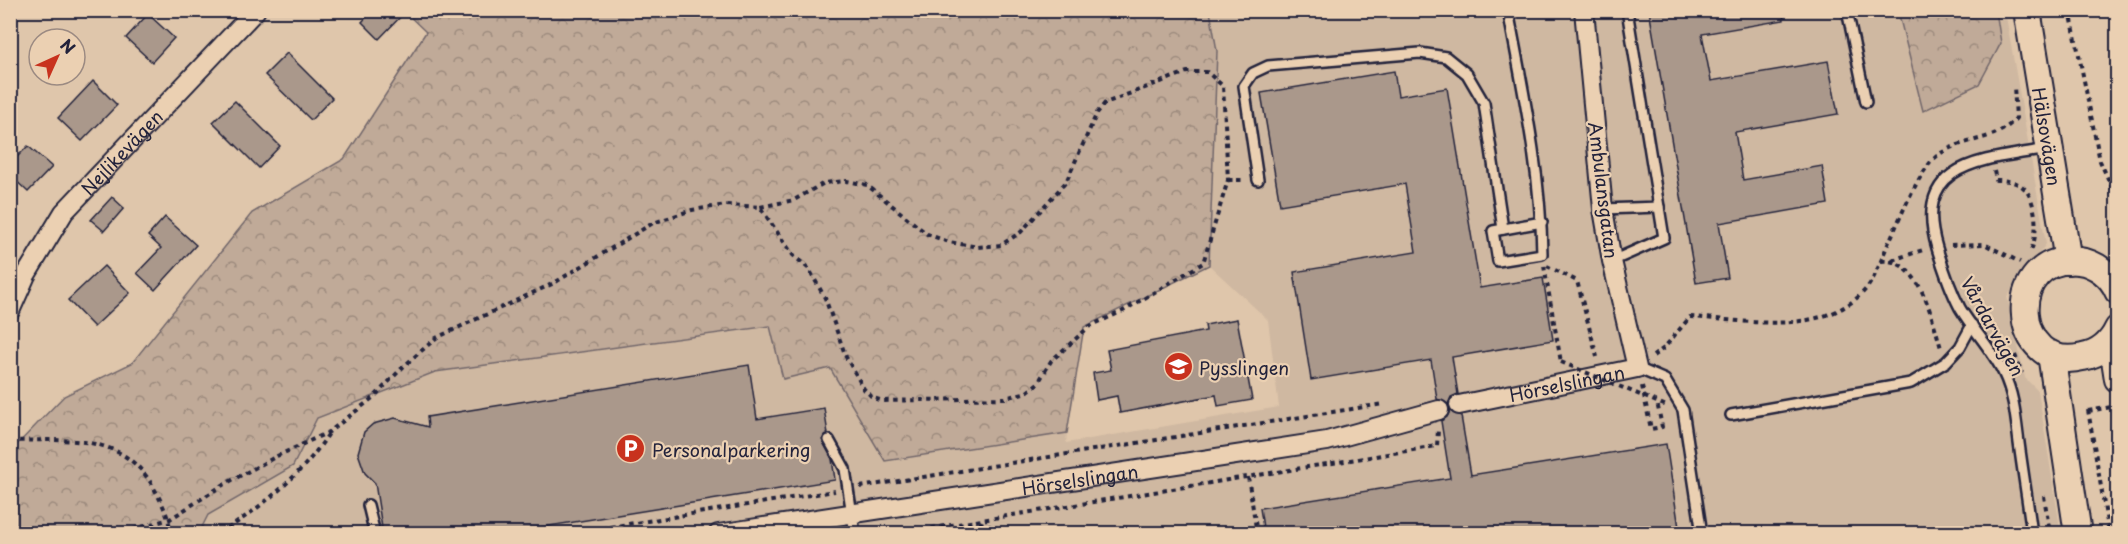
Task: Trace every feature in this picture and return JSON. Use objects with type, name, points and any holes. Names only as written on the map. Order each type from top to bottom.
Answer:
[{"type":"street","name":"Nejlikevägen","points":[[10,310],[26,275],[64,212],[256,10]]},
{"type":"street","name":"Ambulansgatan","points":[[1584,10],[1603,209],[1612,261],[1637,368]]},
{"type":"street","name":"Hälsovägen","points":[[2027,10],[2068,261]]},
{"type":"street","points":[[2114,280],[2082,262],[2068,261],[2055,264],[2037,276],[2026,294],[2023,308],[2030,335],[2039,346],[2051,354],[2077,359],[2090,356],[2116,333]]},
{"type":"street","points":[[2116,333],[2118,379]]},
{"type":"street","points":[[2051,354],[2078,534]]},
{"type":"street","name":"Hörselslingan","points":[[1459,405],[1637,368]]},
{"type":"street","name":"Hörselslingan","points":[[718,534],[1327,441],[1439,410]]},
{"type":"lane","points":[[1508,10],[1527,111],[1542,222],[1542,254],[1498,261],[1493,231],[1542,222]]},
{"type":"lane","points":[[1612,261],[1664,238],[1627,10]]},
{"type":"lane","points":[[1847,10],[1866,102]]},
{"type":"lane","points":[[1258,180],[1244,86],[1253,74],[1268,66],[1420,53],[1446,57],[1467,74],[1484,103],[1503,229]]},
{"type":"lane","name":"Vårdarvägen","points":[[2032,534],[2012,399],[2003,372],[1960,307],[1937,246],[1930,210],[1934,192],[1947,177],[1972,164],[2050,148]]},
{"type":"lane","points":[[1603,209],[1659,207]]},
{"type":"lane","points":[[1731,415],[1911,383],[1946,362],[1960,347],[1972,325]]},
{"type":"lane","points":[[1637,368],[1665,380],[1683,410],[1702,534]]},
{"type":"lane","points":[[829,440],[845,469],[855,534]]},
{"type":"lane","points":[[368,505],[375,534]]},
{"type":"path","points":[[2070,10],[2100,161],[2118,201]]},
{"type":"path","points":[[116,534],[170,519],[259,465],[329,432],[374,397],[436,338],[554,283],[653,223],[692,210],[715,207],[760,207],[794,200],[824,183],[847,181],[867,185],[927,234],[949,242],[978,247],[1001,245],[1021,232],[1066,182],[1097,113],[1105,103],[1187,72],[1207,72],[1223,86],[1228,180],[1203,263],[1123,311],[1090,326],[1051,361],[1038,383],[1027,392],[1005,398],[883,401],[873,398],[864,388],[846,357],[825,298],[809,269],[793,255],[760,207]]},
{"type":"path","points":[[1637,368],[1664,348],[1690,317],[1802,322],[1840,311],[1867,288],[1915,188],[1931,162],[1962,142],[1989,138],[2009,127],[2016,118],[2013,76]]},
{"type":"path","points":[[1880,261],[1892,260],[1937,246],[1984,244],[2024,265]]},
{"type":"path","points":[[1542,254],[1562,363],[1669,407]]},
{"type":"path","points":[[1892,260],[1903,267],[1921,288],[1946,362]]},
{"type":"path","points":[[1544,265],[1577,281],[1601,375]]},
{"type":"path","points":[[566,534],[1390,402]]},
{"type":"path","points":[[1646,402],[1651,429],[1662,427],[1657,402]]},
{"type":"path","points":[[896,534],[1437,446],[1439,410]]},
{"type":"path","points":[[2088,410],[2109,534]]},
{"type":"path","points":[[220,534],[264,503],[300,471],[316,453],[329,432]]},
{"type":"path","points":[[10,441],[67,440],[95,443],[124,453],[150,482],[170,519],[171,534]]},
{"type":"path","points":[[1248,477],[1257,534]]},
{"type":"path","points":[[976,521],[1009,534]]},
{"type":"shaded area","points":[[1210,11],[2005,11],[2046,244],[2007,297],[2025,378],[2038,391],[2061,533],[199,534],[208,515],[293,466],[317,418],[435,372],[770,326],[783,379],[830,368],[885,461],[1067,433],[1066,443],[1279,407],[1268,320],[1209,265],[1217,51]]},
{"type":"green space","points":[[404,11],[1210,11],[1217,51],[1209,265],[1084,327],[1067,433],[885,461],[830,368],[783,379],[770,326],[435,372],[317,418],[293,466],[208,515],[199,533],[11,533],[10,452],[64,396],[132,363],[252,213],[344,159],[426,32]]},
{"type":"green space","points":[[1898,11],[1996,11],[2001,43],[1979,84],[1923,111]]},
{"type":"building","points":[[373,10],[407,10],[379,39],[362,22]]},
{"type":"building","points":[[1649,10],[1783,10],[1784,20],[1702,34],[1711,81],[1828,61],[1838,114],[1735,132],[1743,180],[1822,166],[1828,204],[1719,223],[1728,278],[1696,283]]},
{"type":"building","points":[[148,14],[174,38],[152,62],[126,38]]},
{"type":"building","points":[[287,53],[332,98],[311,120],[265,75]]},
{"type":"building","points":[[1394,71],[1398,96],[1447,88],[1480,288],[1543,278],[1553,340],[1452,357],[1458,394],[1451,397],[1448,404],[1437,399],[1431,360],[1311,380],[1294,272],[1416,252],[1405,184],[1280,205],[1261,93]]},
{"type":"building","points":[[93,81],[117,105],[82,141],[58,118]]},
{"type":"building","points":[[235,101],[280,146],[259,168],[213,122]]},
{"type":"building","points":[[28,146],[52,167],[28,192],[10,175],[10,164]]},
{"type":"building","points":[[112,197],[124,208],[104,231],[91,220]]},
{"type":"building","points":[[165,217],[196,245],[155,290],[137,273],[161,248],[148,236]]},
{"type":"building","points":[[104,266],[130,293],[94,327],[68,300]]},
{"type":"building","name":"Pysslingen","points":[[1237,319],[1252,400],[1218,406],[1216,395],[1120,413],[1117,396],[1097,400],[1093,373],[1111,370],[1107,350],[1206,331],[1205,325]]},
{"type":"building","name":"Personalparkering","points":[[749,365],[757,419],[824,408],[828,434],[822,440],[832,459],[835,480],[500,534],[383,534],[375,483],[365,473],[358,453],[364,432],[373,424],[395,418],[428,427],[427,417]]},
{"type":"building","points":[[1450,411],[1461,416],[1471,475],[1666,444],[1680,534],[1264,534],[1260,508],[1450,478],[1441,421]]},
{"type":"place","name":"Pysslingen","points":[[1178,367]]},
{"type":"place","name":"Personalparkering","points":[[631,449]]}]
